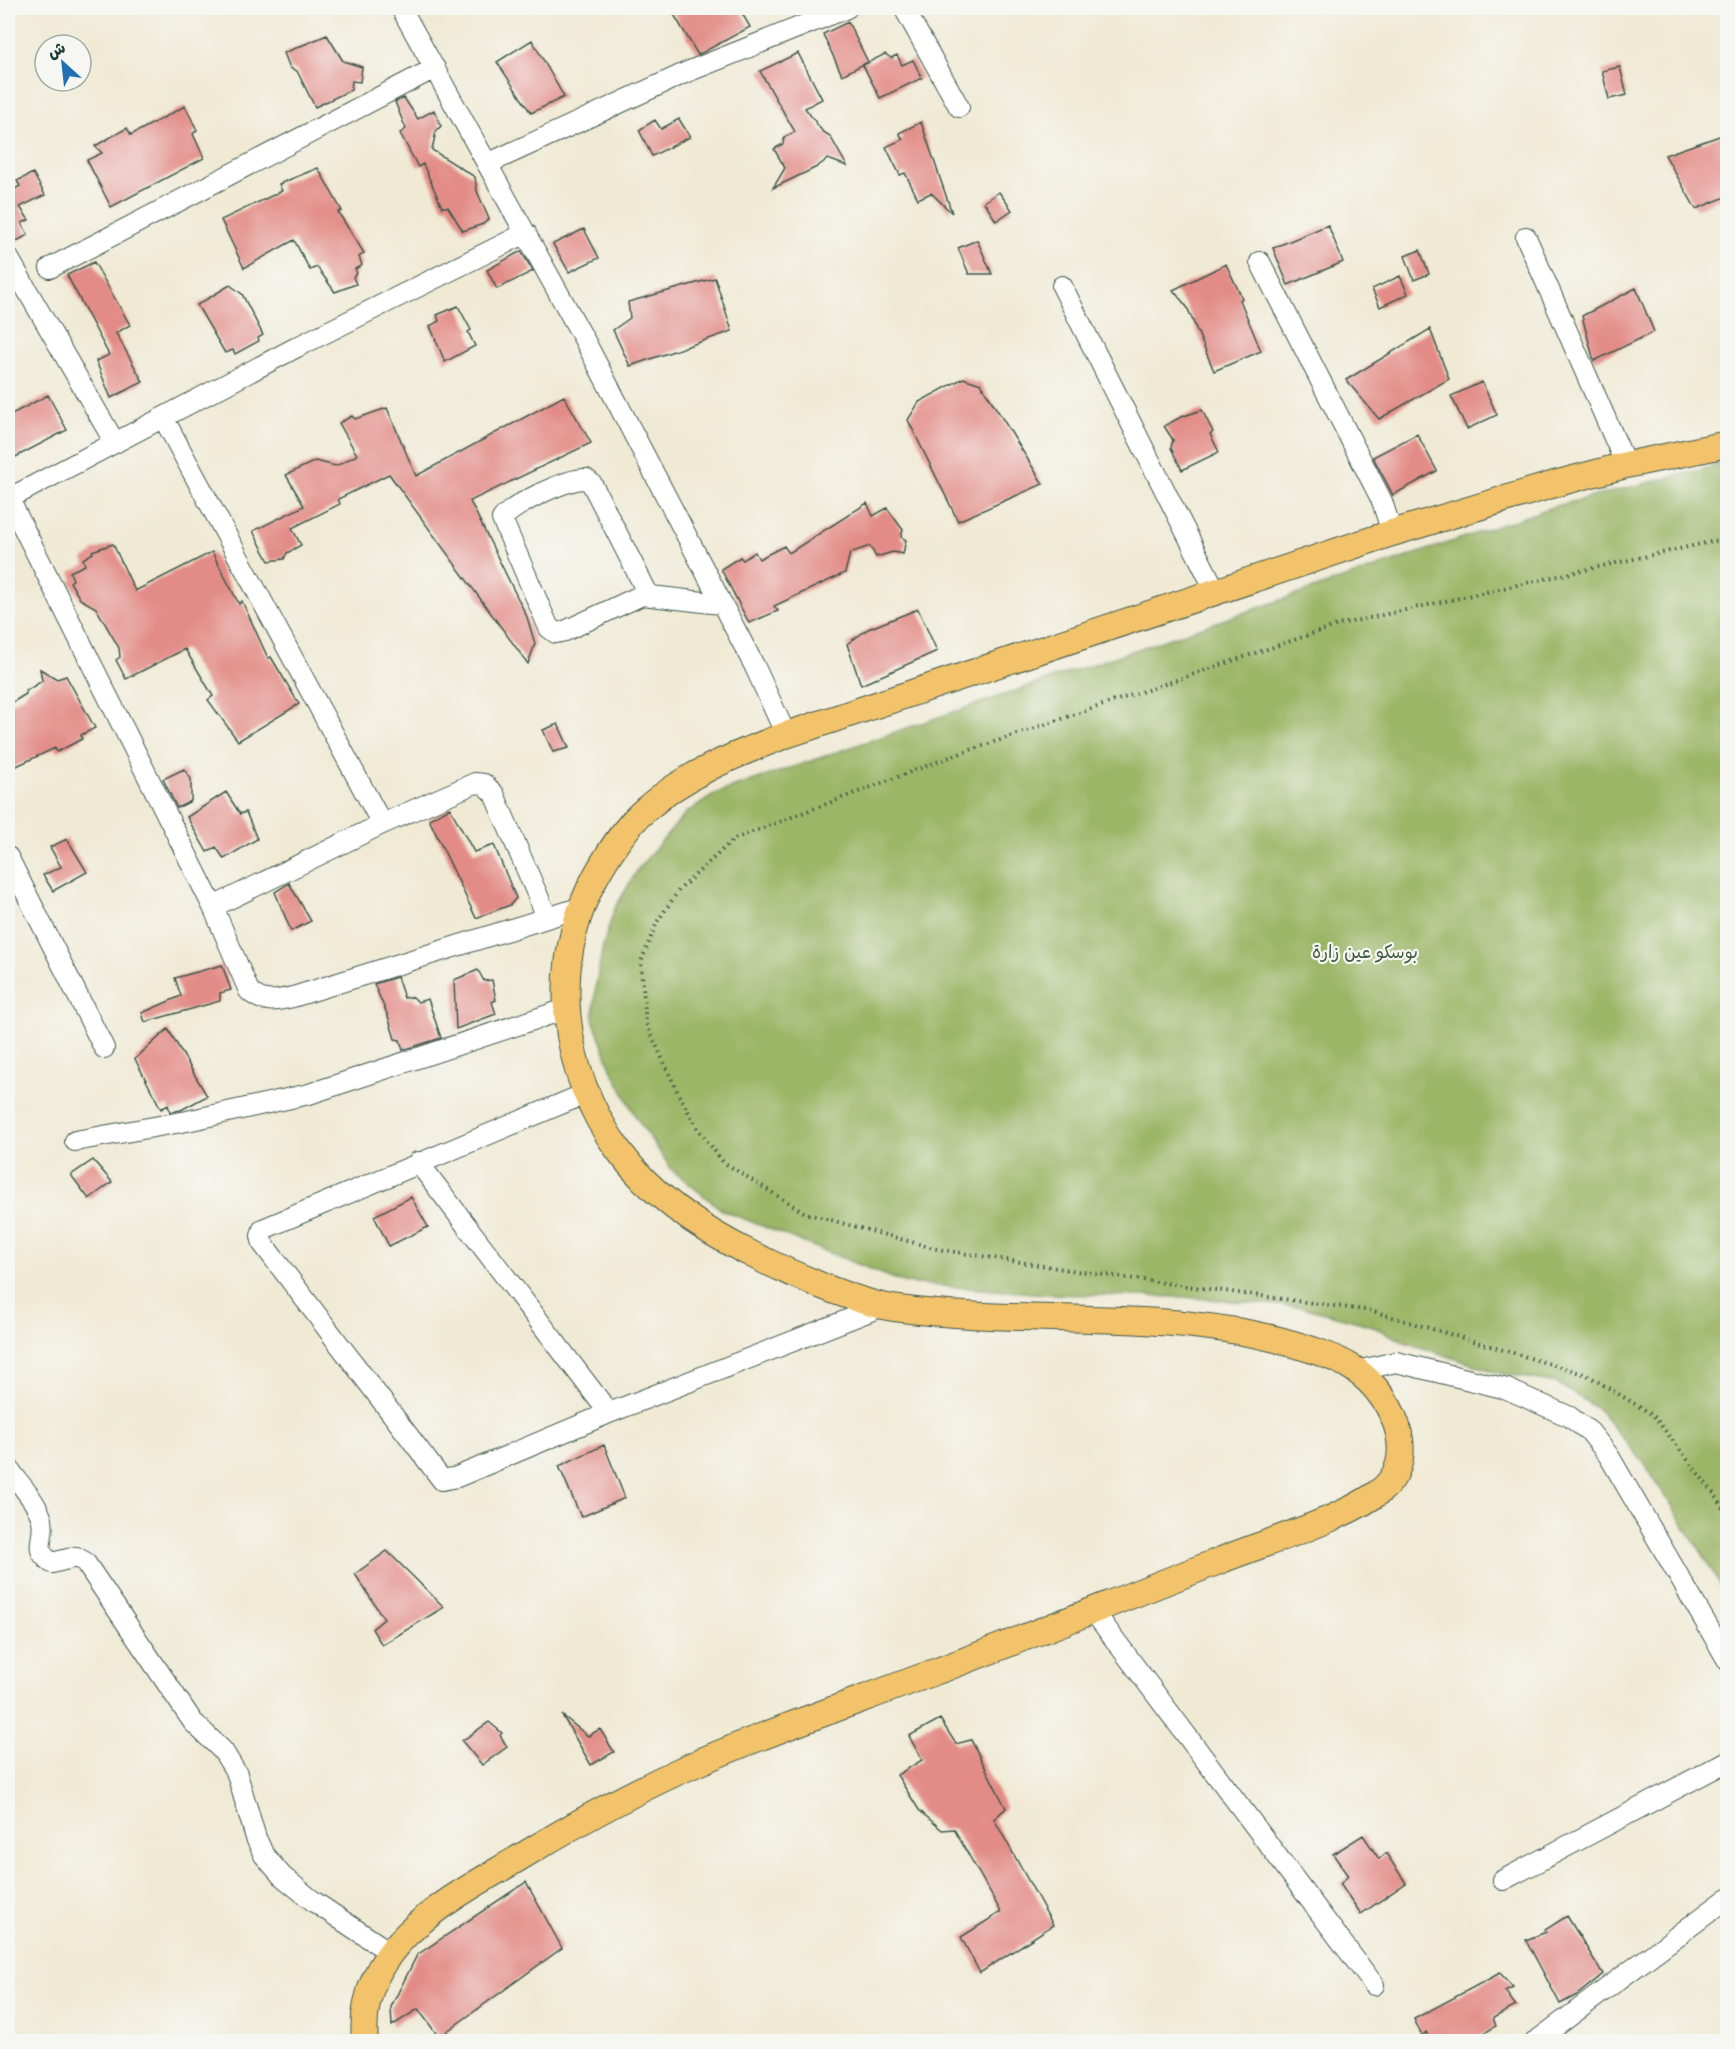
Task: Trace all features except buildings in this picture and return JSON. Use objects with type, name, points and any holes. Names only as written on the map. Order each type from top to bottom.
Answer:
[{"type":"main road","points":[[365,2042],[363,2014],[371,1984],[391,1953],[431,1912],[608,1808],[689,1767],[1094,1612],[1323,1520],[1362,1503],[1382,1490],[1399,1469],[1400,1438],[1388,1405],[1358,1371],[1301,1346],[1216,1327],[945,1314],[883,1306],[764,1261],[688,1218],[649,1186],[622,1157],[599,1122],[570,1040],[565,974],[571,941],[582,907],[611,848],[643,811],[682,783],[727,758],[786,735],[1392,533],[1626,465],[1728,444]]},
{"type":"street","points":[[401,8],[526,233],[786,735]]},
{"type":"street","points":[[487,164],[687,72],[847,8]]},
{"type":"street","points":[[904,8],[959,107]]},
{"type":"street","points":[[50,268],[435,68]]},
{"type":"street","points":[[526,233],[297,347],[164,419],[8,499],[213,907],[249,991],[258,1000],[274,1002],[582,907]]},
{"type":"street","points":[[1526,237],[1626,465]]},
{"type":"street","points":[[8,257],[115,443]]},
{"type":"street","points":[[1260,262],[1382,501],[1392,533]]},
{"type":"street","points":[[1062,286],[1216,592]]},
{"type":"street","points":[[164,419],[382,824]]},
{"type":"street","points":[[642,595],[645,588],[643,580],[592,484],[586,479],[573,480],[513,510],[502,519],[549,628],[556,633],[565,631],[642,595],[720,604]]},
{"type":"street","points":[[213,907],[382,824],[475,783],[484,784],[494,794],[547,917]]},
{"type":"street","points":[[8,857],[104,1048]]},
{"type":"street","points":[[75,1141],[187,1121],[309,1094],[566,1009]]},
{"type":"street","points":[[587,1093],[263,1229],[261,1236],[263,1244],[442,1480],[457,1477],[609,1413],[883,1306]]},
{"type":"street","points":[[418,1162],[609,1413]]},
{"type":"street","points":[[1358,1371],[1396,1362],[1507,1389],[1570,1417],[1590,1432],[1609,1456],[1728,1661]]},
{"type":"street","points":[[8,1467],[41,1518],[43,1529],[39,1546],[42,1556],[52,1563],[76,1557],[85,1562],[193,1722],[223,1751],[237,1774],[256,1838],[264,1855],[282,1876],[313,1901],[391,1953]]},
{"type":"street","points":[[1094,1612],[1374,1985]]},
{"type":"street","points":[[1503,1880],[1728,1761]]},
{"type":"street","points":[[1535,2042],[1728,1898]]},
{"type":"path","points":[[1728,538],[1338,625],[950,757],[735,839],[679,890],[657,922],[641,962],[646,1023],[678,1093],[698,1129],[723,1162],[804,1213],[937,1249],[1076,1271],[1372,1311],[1587,1375],[1653,1415],[1718,1499],[1728,1518]]},
{"type":"green space","name":"بوسكو عين زارة","points":[[1727,463],[1727,1599],[1704,1556],[1644,1463],[1598,1409],[1557,1383],[1499,1373],[1405,1342],[1370,1325],[1302,1307],[1184,1297],[1046,1294],[905,1283],[722,1210],[672,1170],[636,1117],[611,1068],[593,1019],[603,946],[614,910],[638,869],[686,813],[717,793],[1556,506]]}]
